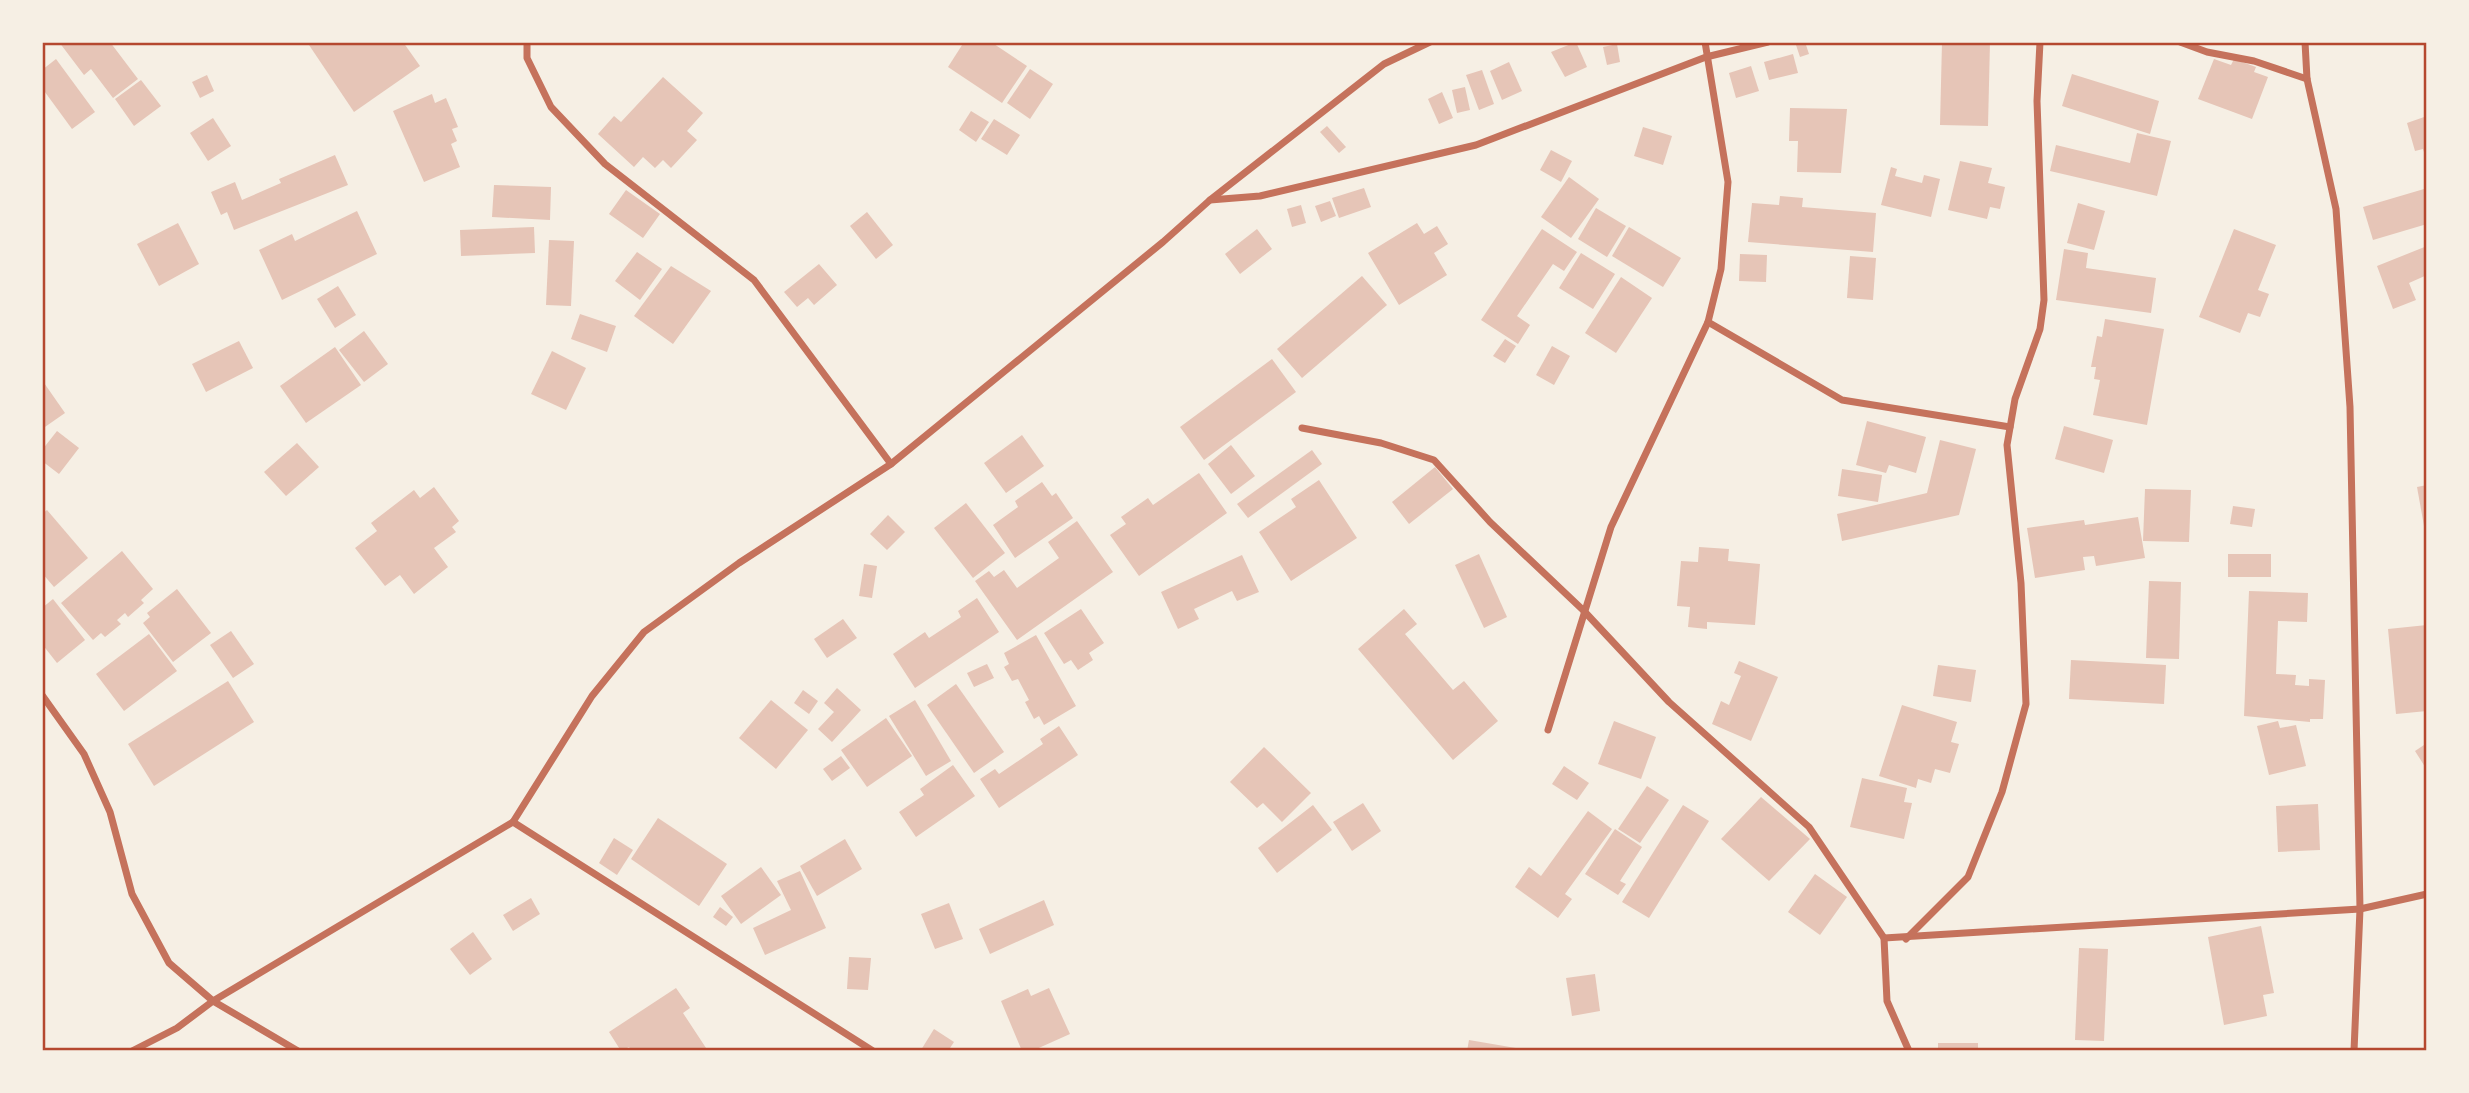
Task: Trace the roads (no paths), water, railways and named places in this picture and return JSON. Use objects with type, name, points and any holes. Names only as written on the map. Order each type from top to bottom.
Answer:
[{"type":"street","points":[[527,42],[527,58],[551,107],[605,164],[754,280],[891,464]]},
{"type":"street","points":[[132,1051],[177,1028],[214,1002],[513,822],[592,696],[644,632],[738,563],[891,464],[1132,268],[1210,200],[1384,64],[1430,42]]},
{"type":"street","points":[[1548,730],[1583,610],[1611,527],[1708,322],[1721,269],[1728,182],[1704,42]]},
{"type":"street","points":[[1210,200],[1260,196],[1476,145],[1706,57],[1768,42]]},
{"type":"street","points":[[1906,939],[1968,877],[2002,792],[2026,704],[2021,583],[2007,445],[2015,399],[2040,329],[2044,300],[2037,101],[2040,42]]},
{"type":"street","points":[[2180,42],[2207,52],[2254,61],[2307,79]]},
{"type":"street","points":[[2305,42],[2307,79],[2336,209],[2350,407],[2360,909],[2354,1051]]},
{"type":"street","points":[[1708,322],[1842,400],[2010,427]]},
{"type":"street","points":[[1302,428],[1381,443],[1434,460],[1490,522],[1583,610],[1669,702],[1809,827],[1884,938],[1886,1001],[1909,1051]]},
{"type":"street","points":[[42,695],[84,754],[110,812],[132,894],[169,963],[214,1002],[298,1051]]},
{"type":"street","points":[[513,822],[873,1051]]},
{"type":"street","points":[[1884,938],[1906,939],[2360,909],[2427,894]]}]
